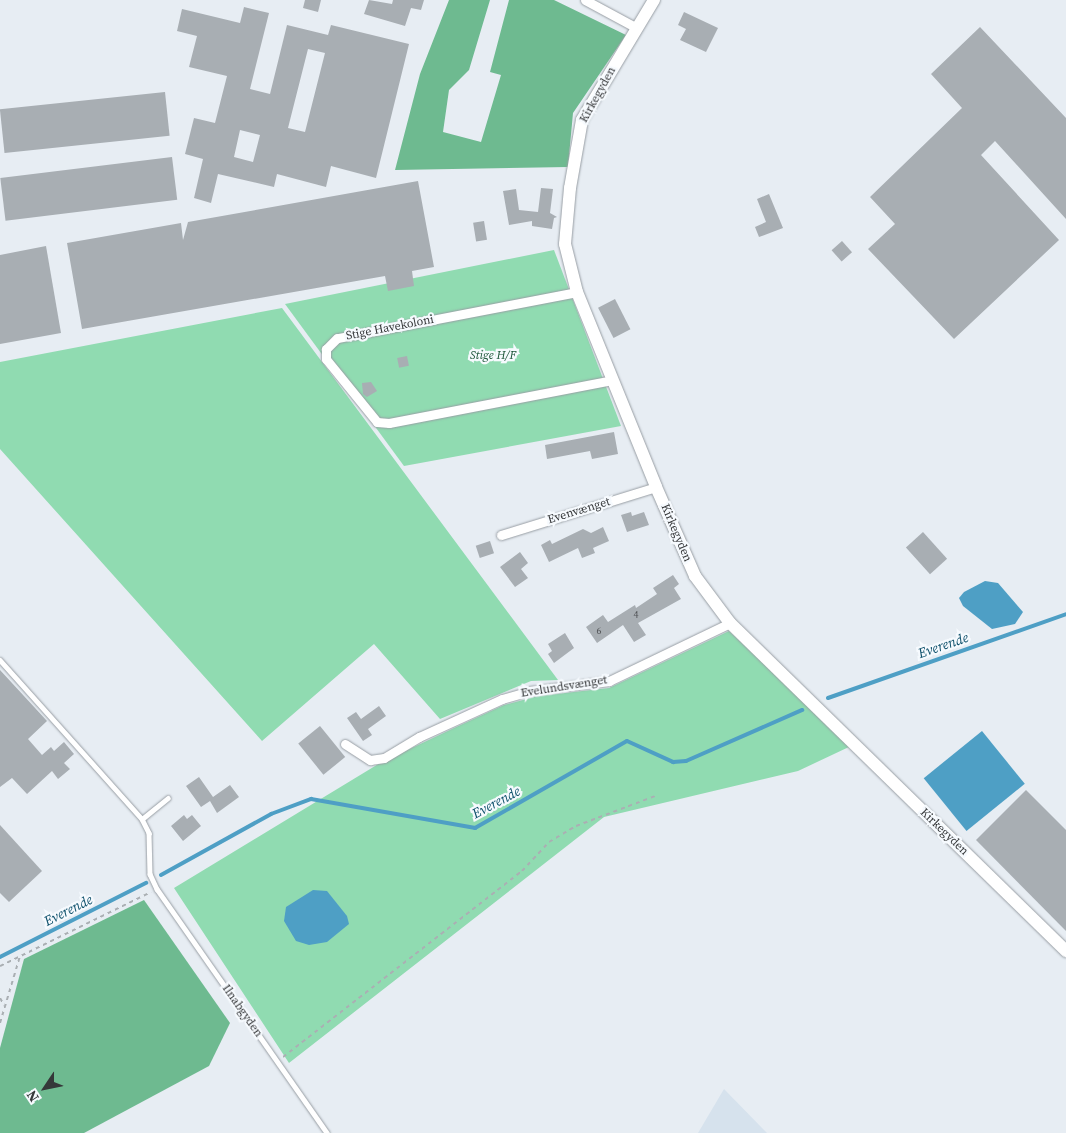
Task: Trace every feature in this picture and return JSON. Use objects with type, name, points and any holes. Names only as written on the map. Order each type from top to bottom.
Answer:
[{"type":"street","points":[[585,0],[637,28]]},
{"type":"street","name":"Kirkegyden","points":[[654,0],[582,120],[570,188],[565,244],[577,292],[656,487],[695,576],[730,623],[1066,951]]},
{"type":"street","name":"Stige Havekoloni","points":[[577,292],[337,338],[330,344],[326,359],[377,422],[389,423],[612,380]]},
{"type":"street","name":"Evenvænget","points":[[501,535],[656,487]]},
{"type":"street","name":"Evelundsvænget","points":[[346,744],[370,760],[384,758],[502,699],[530,691],[609,681],[730,623]]},
{"type":"lane","points":[[0,660],[142,819],[168,798]]},
{"type":"lane","name":"Ilnabgyden","points":[[142,819],[149,833],[150,874],[157,889],[327,1133]]},
{"type":"path","points":[[278,1062],[522,872],[549,842],[576,826],[655,796]]},
{"type":"path","points":[[0,966],[157,889]]},
{"type":"path","points":[[0,1024],[4,1005],[20,956]]},
{"type":"path","points":[[0,998],[4,1005]]},
{"type":"shaded area","points":[[724,1089],[767,1133],[698,1133]]},
{"type":"green space","points":[[449,0],[490,0],[469,70],[449,90],[443,132],[481,142],[501,75],[490,72],[509,0],[554,0],[626,35],[573,113],[568,167],[395,170],[420,74]]},
{"type":"green space","name":"Stige H/F","points":[[554,250],[621,426],[404,466],[285,304]]},
{"type":"green space","points":[[282,308],[558,680],[531,681],[440,719],[374,644],[262,741],[0,449],[0,362]]},
{"type":"green space","points":[[729,631],[851,746],[798,771],[604,817],[289,1063],[174,888],[380,763],[454,728],[504,705],[538,696],[609,688]]},
{"type":"green space","points":[[144,900],[230,1023],[209,1066],[84,1133],[0,1133],[0,1048],[24,959]]},
{"type":"water","points":[[985,581],[998,583],[1023,612],[1015,624],[992,629],[963,606],[959,598],[964,592]]},
{"type":"water","points":[[982,731],[1025,784],[967,831],[924,778]]},
{"type":"water","points":[[313,890],[327,891],[347,916],[349,924],[327,942],[309,945],[296,941],[284,921],[286,907]]},
{"type":"building","points":[[305,0],[321,0],[318,12],[303,8]]},
{"type":"building","points":[[369,0],[392,4],[393,0],[424,0],[421,10],[411,8],[405,26],[364,14]]},
{"type":"building","points":[[244,7],[269,13],[250,89],[270,94],[287,25],[328,35],[331,25],[409,44],[376,178],[331,166],[326,187],[277,174],[274,187],[218,174],[211,203],[194,198],[203,159],[185,154],[194,118],[215,123],[227,76],[189,67],[197,36],[177,31],[182,9],[240,23]],"holes":[[[308,49],[325,53],[305,132],[288,128]],[[240,130],[260,135],[253,162],[234,157]]]},
{"type":"building","points":[[684,12],[718,28],[706,52],[680,40],[686,29],[678,25]]},
{"type":"building","points":[[980,27],[1066,118],[1066,219],[995,141],[981,155],[1059,240],[954,339],[868,249],[895,224],[870,197],[962,108],[931,74]]},
{"type":"building","points":[[165,92],[170,136],[5,153],[0,109]]},
{"type":"building","points":[[172,157],[177,200],[6,221],[0,178]]},
{"type":"building","points":[[418,181],[434,267],[412,271],[414,286],[388,291],[385,276],[82,329],[67,243],[181,223],[183,240],[188,222]]},
{"type":"building","points":[[541,188],[553,189],[550,213],[557,217],[554,218],[552,229],[532,226],[532,221],[509,225],[503,191],[516,189],[519,210],[538,212]]},
{"type":"building","points":[[769,194],[783,228],[759,237],[755,227],[766,222],[757,199]]},
{"type":"building","points":[[484,221],[487,240],[476,241],[473,223]]},
{"type":"building","points":[[842,241],[852,252],[842,262],[832,250]]},
{"type":"building","points":[[46,246],[61,333],[0,344],[0,255]]},
{"type":"building","points":[[615,299],[630,329],[614,338],[598,308]]},
{"type":"building","points":[[407,356],[409,366],[399,368],[397,358]]},
{"type":"building","points":[[371,382],[377,391],[367,397],[363,394],[362,383]]},
{"type":"building","points":[[614,432],[618,454],[592,459],[590,451],[547,459],[545,445]]},
{"type":"building","points":[[631,512],[632,516],[644,512],[649,525],[627,532],[621,515]]},
{"type":"building","points":[[603,527],[609,541],[593,548],[595,553],[582,558],[578,548],[549,562],[541,545],[550,540],[552,544],[583,529],[591,533]]},
{"type":"building","points":[[923,532],[947,559],[930,574],[906,547]]},
{"type":"building","points":[[490,541],[494,553],[480,558],[476,546]]},
{"type":"building","points":[[520,552],[528,563],[521,569],[528,578],[515,587],[500,567]]},
{"type":"building","points":[[673,575],[679,584],[674,588],[681,599],[638,623],[646,635],[634,642],[623,625],[597,643],[586,627],[603,615],[608,622],[635,605],[636,608],[657,594],[653,588]]},
{"type":"building","points":[[565,633],[574,648],[554,663],[548,654],[552,651],[548,644]]},
{"type":"building","points":[[0,670],[47,721],[28,739],[42,755],[51,747],[54,751],[64,742],[74,754],[64,763],[70,769],[58,779],[52,771],[27,794],[12,778],[0,787]]},
{"type":"building","points":[[379,706],[386,716],[368,729],[372,735],[363,741],[347,718],[356,712],[361,719]]},
{"type":"building","points":[[320,726],[345,757],[323,775],[298,744]]},
{"type":"building","points":[[199,777],[213,797],[230,785],[239,797],[217,813],[210,801],[201,807],[186,786]]},
{"type":"building","points":[[1026,790],[1066,830],[1066,931],[976,840]]},
{"type":"building","points":[[184,815],[187,819],[192,815],[201,826],[183,841],[171,826]]},
{"type":"building","points":[[0,825],[42,871],[9,902],[0,893]]},
{"type":"waterway","name":"Everende","points":[[828,698],[1066,614]]},
{"type":"waterway","name":"Everende","points":[[161,875],[271,814],[311,799],[475,828],[627,741],[673,762],[686,761],[802,710]]},
{"type":"waterway","name":"Everende","points":[[0,957],[146,883]]}]
